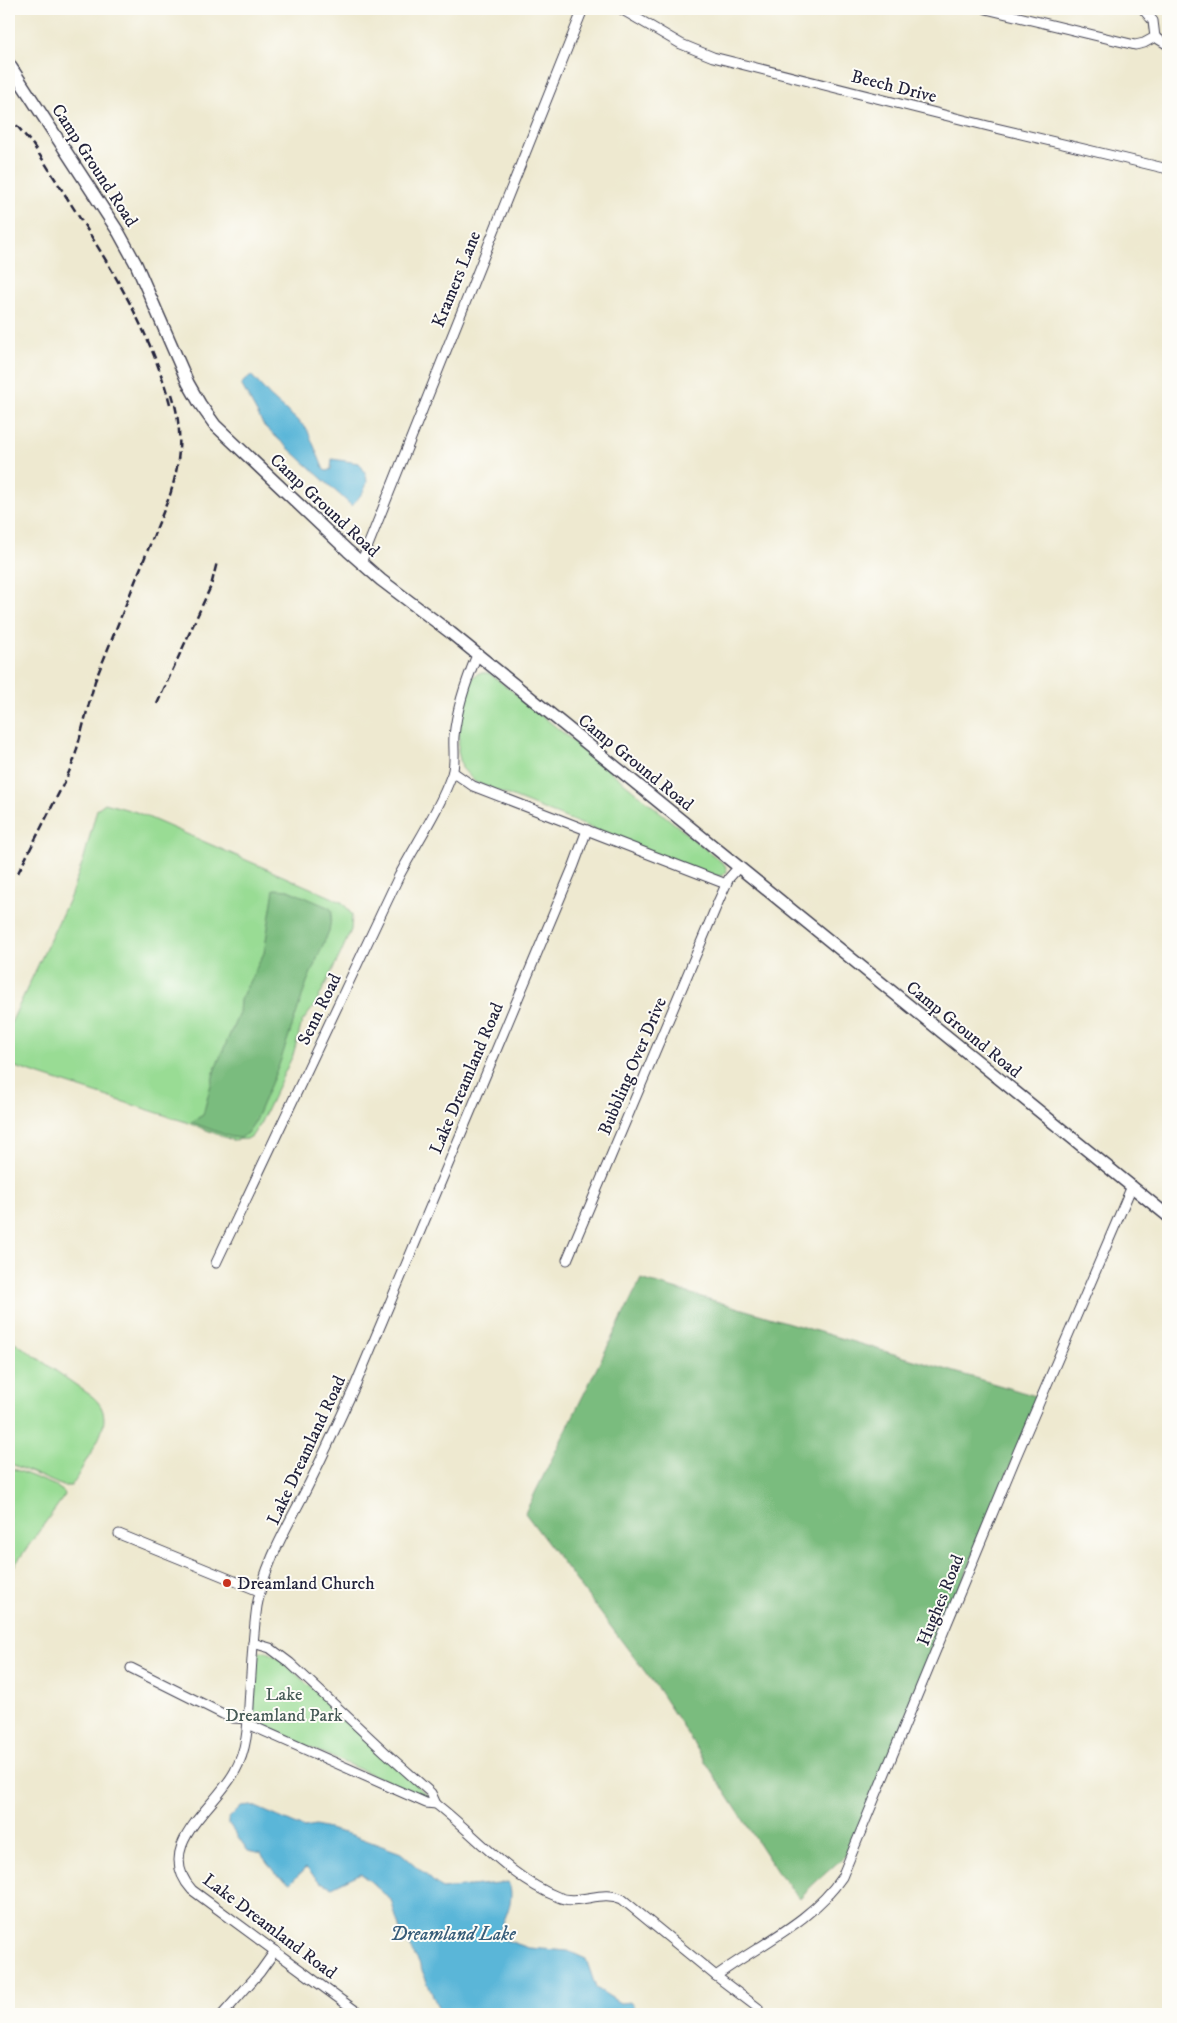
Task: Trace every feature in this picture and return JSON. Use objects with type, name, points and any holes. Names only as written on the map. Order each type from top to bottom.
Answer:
[{"type":"street","name":"Kramers Lane","points":[[361,563],[583,9]]},
{"type":"street","name":"Beech Drive","points":[[621,9],[680,44],[713,57],[978,124],[1168,169]]},
{"type":"street","points":[[986,9],[1135,45],[1155,37]]},
{"type":"street","points":[[1143,9],[1153,21],[1155,37]]},
{"type":"street","points":[[1155,37],[1168,45]]},
{"type":"street","name":"Camp Ground Road","points":[[9,64],[126,244],[200,404],[226,436],[361,563],[1168,1216]]},
{"type":"street","points":[[477,655],[466,682],[457,713],[453,772],[473,786],[726,884],[738,868]]},
{"type":"street","name":"Senn Road","points":[[216,1263],[399,876],[433,816],[453,772]]},
{"type":"street","name":"Lake Dreamland Road","points":[[360,2014],[192,1890],[183,1878],[178,1861],[178,1853],[184,1839],[236,1771],[243,1751],[248,1721],[253,1643],[259,1591],[355,1386],[587,830]]},
{"type":"street","name":"Bubbling Over Drive","points":[[567,1260],[726,884]]},
{"type":"street","name":"Hughes Road","points":[[716,1976],[816,1909],[842,1877],[1015,1459],[1132,1186]]},
{"type":"street","points":[[120,1534],[259,1591]]},
{"type":"street","points":[[253,1643],[270,1648],[290,1662],[431,1793],[436,1804],[462,1824],[486,1849],[534,1884],[566,1900],[610,1895],[622,1899],[758,2008]]},
{"type":"street","points":[[131,1668],[223,1714],[248,1721],[426,1803],[436,1804]]},
{"type":"street","points":[[223,2014],[275,1952]]},
{"type":"green space","points":[[479,673],[489,673],[507,687],[725,865],[727,872],[721,876],[710,875],[475,782],[462,768],[458,751],[460,723],[469,687],[472,678]]},
{"type":"green space","points":[[105,803],[136,812],[331,897],[343,903],[352,915],[351,930],[340,955],[315,1005],[302,1022],[293,1055],[261,1122],[252,1136],[247,1139],[232,1140],[186,1122],[9,1065],[9,1027],[70,897],[84,858],[97,809]]},
{"type":"green space","points":[[274,889],[288,890],[330,908],[332,912],[329,931],[307,982],[279,1065],[254,1123],[241,1138],[231,1137],[191,1122],[203,1115],[215,1069],[239,1013],[240,1000],[264,953]]},
{"type":"green space","points":[[641,1279],[1039,1397],[851,1850],[800,1898],[778,1873],[658,1689],[525,1513]]},
{"type":"green space","points":[[9,1338],[93,1397],[100,1404],[104,1420],[103,1428],[96,1444],[71,1486],[63,1486],[9,1463]]},
{"type":"green space","points":[[9,1467],[54,1485],[64,1492],[65,1495],[9,1573]]},
{"type":"green space","name":"Lake Dreamland Park","points":[[266,1651],[280,1659],[429,1797],[428,1799],[256,1724],[253,1711],[256,1658],[260,1652]]},
{"type":"water","points":[[251,375],[270,396],[307,429],[324,470],[331,469],[332,459],[359,463],[364,470],[367,481],[364,490],[352,506],[264,426],[241,384]]},
{"type":"water","name":"Dreamland Lake","points":[[251,1805],[304,1828],[316,1826],[352,1835],[401,1853],[442,1889],[508,1882],[511,1896],[510,1903],[497,1937],[529,1948],[568,1951],[586,1959],[596,1988],[620,2003],[630,2002],[637,2011],[634,2014],[443,2014],[439,2010],[418,1961],[401,1934],[391,1900],[361,1873],[332,1887],[320,1882],[306,1868],[290,1883],[275,1873],[261,1854],[248,1851],[229,1824],[229,1818],[241,1806]]},
{"type":"railway","points":[[9,116],[45,163],[117,279],[148,340],[170,404]]},
{"type":"railway","points":[[18,873],[74,760],[95,681],[170,495],[177,470],[179,445],[178,420],[172,394]]},
{"type":"railway","points":[[157,704],[211,586],[217,562]]},
{"type":"place","name":"Dreamland Church","points":[[227,1583]]}]
